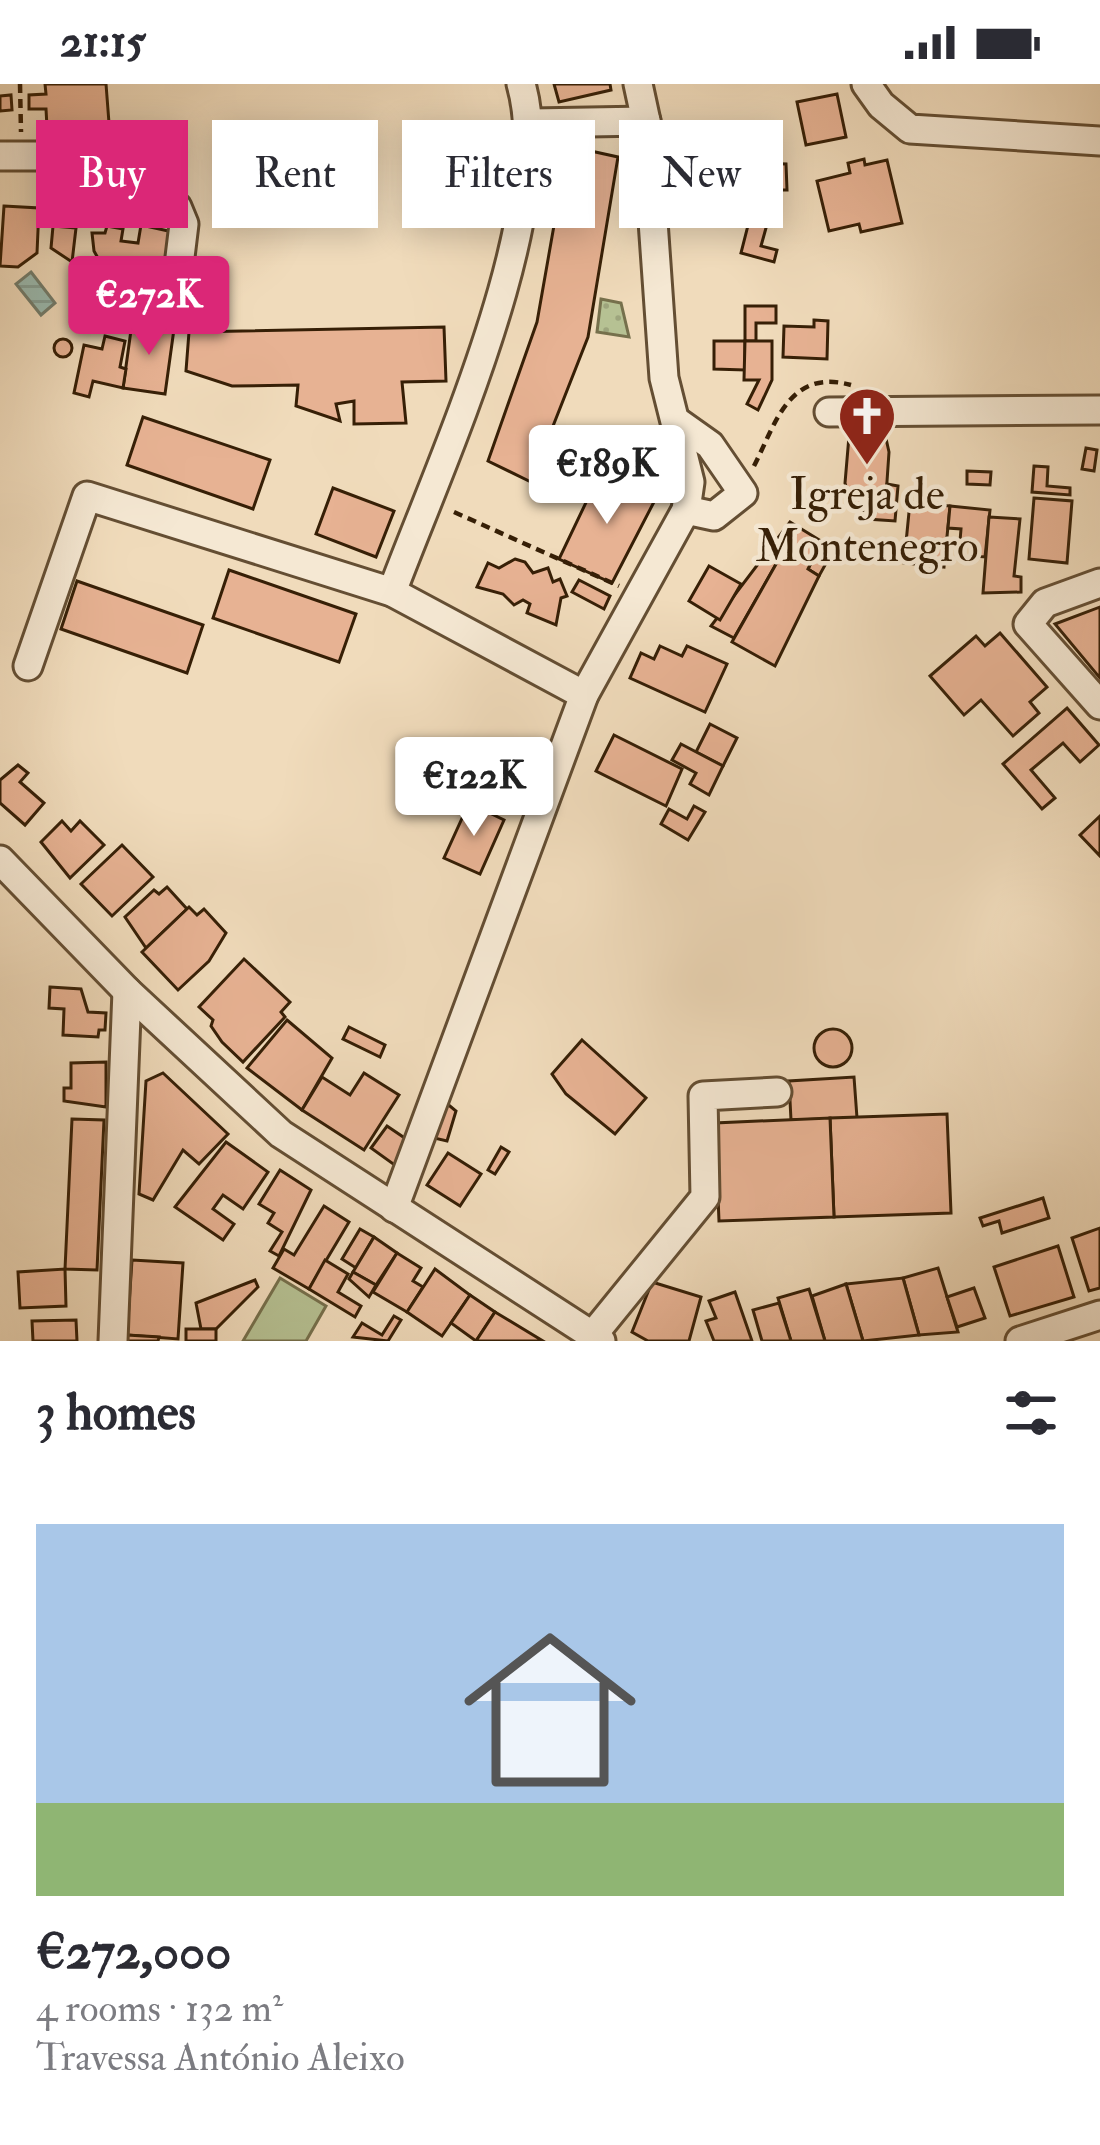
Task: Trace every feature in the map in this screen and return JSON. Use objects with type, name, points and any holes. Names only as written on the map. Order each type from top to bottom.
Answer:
[{"type":"street","points":[[520,84],[531,120]]},
{"type":"street","points":[[638,84],[646,120]]},
{"type":"street","points":[[866,84],[910,129],[1100,141]]},
{"type":"street","points":[[0,156],[63,156],[86,183],[177,207],[184,224],[172,315]]},
{"type":"street","points":[[392,592],[505,291],[515,228]]},
{"type":"street","points":[[394,1208],[584,695],[636,593],[686,510],[690,482],[679,423],[664,378],[653,228]]},
{"type":"street","points":[[829,412],[1100,410]]},
{"type":"street","points":[[679,423],[710,445],[743,493],[714,516],[686,510]]},
{"type":"street","points":[[28,666],[87,496],[392,592],[584,695]]},
{"type":"street","points":[[1100,583],[1046,603],[1028,624],[1100,705]]},
{"type":"street","points":[[0,860],[127,991],[281,1134],[597,1338],[705,1197],[703,1096],[777,1092]]},
{"type":"street","points":[[113,1341],[127,991]]},
{"type":"street","points":[[1020,1341],[1056,1336],[1100,1316]]},
{"type":"path","points":[[20,84],[20,112]]},
{"type":"path","points":[[751,474],[788,398],[803,387],[834,380],[852,385]]},
{"type":"path","points":[[426,500],[636,593]]},
{"type":"green space","points":[[601,299],[621,303],[629,337],[597,332]]},
{"type":"green space","points":[[280,1278],[326,1306],[306,1341],[243,1341]]},
{"type":"water","points":[[31,272],[55,303],[41,315],[16,284]]},
{"type":"building","points":[[45,84],[106,84],[109,120],[47,120],[46,109],[29,109],[29,95],[46,94]]},
{"type":"building","points":[[554,84],[610,84],[611,90],[559,102]]},
{"type":"building","points":[[837,94],[846,137],[806,145],[797,102]]},
{"type":"building","points":[[11,95],[12,110],[0,111],[0,96]]},
{"type":"building","points":[[595,152],[618,157],[588,337],[531,482],[488,461],[537,322],[554,228],[595,228]]},
{"type":"building","points":[[864,159],[865,165],[887,160],[902,223],[861,232],[859,224],[829,231],[817,181],[850,173],[848,163]]},
{"type":"building","points":[[783,164],[786,164],[787,190],[783,190]]},
{"type":"building","points":[[4,206],[36,208],[37,253],[18,267],[0,266]]},
{"type":"building","points":[[53,228],[76,228],[72,262],[51,248]]},
{"type":"building","points":[[140,228],[173,232],[168,317],[118,309],[120,281],[108,276],[94,251],[92,233],[123,229],[121,241],[138,243]]},
{"type":"building","points":[[747,228],[766,228],[761,246],[777,250],[774,262],[741,253]]},
{"type":"building","points":[[745,306],[776,306],[776,323],[756,323],[756,341],[745,341]]},
{"type":"building","points":[[814,320],[828,321],[827,359],[783,357],[784,326],[814,327]]},
{"type":"building","points":[[132,323],[174,329],[165,394],[123,388]]},
{"type":"building","points":[[444,327],[446,381],[402,382],[406,423],[354,424],[354,401],[336,404],[340,421],[296,406],[298,385],[232,386],[186,371],[189,332]]},
{"type":"building","points":[[105,336],[125,341],[120,367],[126,369],[123,388],[93,381],[89,397],[74,393],[84,345],[102,349]]},
{"type":"building","points":[[63,339],[72,348],[63,357],[54,348]]},
{"type":"building","points":[[714,341],[745,341],[745,370],[714,369]]},
{"type":"building","points":[[745,341],[772,341],[772,380],[758,410],[747,404],[759,380],[744,380]]},
{"type":"building","points":[[143,417],[270,460],[253,509],[127,465]]},
{"type":"building","name":"Igreja de Montenegro","points":[[859,428],[885,434],[889,452],[886,496],[878,511],[852,510],[845,483],[849,436]]},
{"type":"building","points":[[1086,448],[1097,450],[1094,471],[1082,469]]},
{"type":"building","points":[[1034,466],[1048,467],[1047,486],[1070,488],[1070,495],[1032,492]]},
{"type":"building","points":[[602,469],[656,498],[612,583],[559,559]]},
{"type":"building","points":[[967,471],[991,472],[990,485],[967,484]]},
{"type":"building","points":[[887,484],[898,486],[895,521],[867,519],[868,510],[878,511]]},
{"type":"building","points":[[333,488],[394,511],[376,557],[316,534]]},
{"type":"building","points":[[1034,498],[1072,501],[1067,563],[1029,559]]},
{"type":"building","points":[[910,502],[950,506],[944,567],[904,563]]},
{"type":"building","points":[[950,506],[990,510],[985,557],[972,556],[974,542],[960,541],[961,529],[948,528]]},
{"type":"building","points":[[989,517],[1020,519],[1014,576],[1021,577],[1021,592],[983,593]]},
{"type":"building","points":[[790,522],[834,549],[819,576],[801,558],[805,552],[788,543],[734,638],[711,626]]},
{"type":"building","points":[[788,543],[805,552],[801,558],[819,576],[775,666],[732,642]]},
{"type":"building","points":[[515,559],[525,562],[533,573],[548,568],[553,582],[560,579],[567,596],[561,598],[556,625],[527,613],[530,604],[523,600],[514,605],[503,594],[477,587],[488,563],[499,568]]},
{"type":"building","points":[[709,566],[741,584],[720,620],[689,601]]},
{"type":"building","points":[[229,570],[356,614],[339,662],[213,618]]},
{"type":"building","points":[[579,580],[610,596],[604,609],[572,592]]},
{"type":"building","points":[[77,581],[203,625],[187,673],[61,629]]},
{"type":"building","points":[[1100,607],[1100,678],[1055,624]]},
{"type":"building","points":[[1000,633],[1047,687],[1030,702],[1039,713],[1013,736],[981,700],[964,715],[930,676],[976,636],[985,646]]},
{"type":"building","points":[[660,646],[682,656],[687,646],[727,664],[705,712],[630,678],[641,653],[654,659]]},
{"type":"building","points":[[1067,708],[1099,745],[1080,762],[1063,743],[1031,770],[1055,798],[1042,809],[1003,764]]},
{"type":"building","points":[[710,724],[737,738],[723,766],[696,752]]},
{"type":"building","points":[[614,735],[682,769],[666,806],[596,771]]},
{"type":"building","points":[[681,744],[723,766],[709,795],[690,784],[696,773],[672,760]]},
{"type":"building","points":[[18,765],[28,773],[20,782],[44,803],[25,825],[0,803],[0,780]]},
{"type":"building","points":[[469,803],[504,820],[480,874],[444,858]]},
{"type":"building","points":[[694,806],[705,812],[688,840],[661,824],[669,809],[687,819]]},
{"type":"building","points":[[1100,816],[1100,856],[1080,835]]},
{"type":"building","points":[[62,821],[71,831],[80,821],[104,845],[70,878],[41,842]]},
{"type":"building","points":[[122,845],[153,877],[112,916],[81,884]]},
{"type":"building","points":[[167,887],[187,909],[146,948],[125,917],[154,890],[159,894]]},
{"type":"building","points":[[189,907],[197,915],[204,909],[226,933],[209,961],[178,990],[142,952]]},
{"type":"building","points":[[244,959],[290,1002],[281,1012],[285,1017],[243,1062],[222,1042],[211,1026],[213,1020],[199,1007]]},
{"type":"building","points":[[50,987],[81,989],[88,1012],[106,1013],[105,1030],[99,1030],[98,1037],[63,1035],[64,1009],[49,1008]]},
{"type":"building","points":[[287,1020],[332,1058],[302,1110],[247,1068]]},
{"type":"building","points":[[349,1027],[385,1045],[380,1057],[343,1039]]},
{"type":"building","points":[[833,1029],[846,1035],[852,1048],[846,1061],[833,1067],[820,1061],[814,1048],[820,1035]]},
{"type":"building","points":[[582,1040],[646,1098],[615,1134],[566,1094],[552,1074]]},
{"type":"building","points":[[106,1062],[106,1107],[64,1101],[64,1088],[71,1088],[71,1063]]},
{"type":"building","points":[[163,1073],[228,1134],[199,1164],[183,1150],[153,1200],[139,1194],[146,1081]]},
{"type":"building","points":[[364,1073],[399,1095],[364,1150],[302,1110],[322,1077],[350,1095]]},
{"type":"building","points":[[854,1077],[857,1118],[791,1120],[789,1081]]},
{"type":"building","points":[[445,1102],[456,1111],[447,1141],[434,1138]]},
{"type":"building","points":[[947,1114],[951,1213],[834,1217],[830,1118]]},
{"type":"building","points":[[830,1118],[834,1217],[719,1221],[715,1123]]},
{"type":"building","points":[[72,1119],[104,1120],[97,1270],[65,1269]]},
{"type":"building","points":[[387,1126],[412,1143],[396,1166],[371,1148]]},
{"type":"building","points":[[226,1142],[268,1172],[243,1209],[223,1195],[213,1209],[234,1224],[223,1240],[175,1207]]},
{"type":"building","points":[[501,1147],[509,1152],[495,1174],[488,1170]]},
{"type":"building","points":[[448,1153],[481,1174],[460,1206],[427,1185]]},
{"type":"building","points":[[280,1170],[311,1190],[279,1256],[270,1251],[282,1232],[268,1223],[274,1213],[259,1204]]},
{"type":"building","points":[[1043,1198],[1049,1218],[1002,1233],[999,1221],[983,1226],[980,1218]]},
{"type":"building","points":[[324,1206],[349,1222],[309,1289],[273,1268],[284,1249],[294,1255]]},
{"type":"building","points":[[1100,1228],[1100,1288],[1089,1291],[1072,1238]]},
{"type":"building","points":[[360,1229],[374,1237],[356,1268],[342,1259]]},
{"type":"building","points":[[374,1237],[397,1253],[376,1285],[353,1272]]},
{"type":"building","points":[[1058,1246],[1074,1297],[1010,1316],[994,1267]]},
{"type":"building","points":[[397,1253],[421,1268],[413,1281],[423,1287],[407,1312],[373,1292]]},
{"type":"building","points":[[132,1260],[183,1263],[178,1339],[127,1335]]},
{"type":"building","points":[[325,1260],[348,1274],[338,1292],[361,1306],[355,1317],[309,1289]]},
{"type":"building","points":[[938,1268],[958,1332],[919,1335],[903,1278]]},
{"type":"building","points":[[65,1269],[66,1306],[20,1308],[18,1272]]},
{"type":"building","points":[[435,1269],[470,1295],[442,1336],[407,1312]]},
{"type":"building","points":[[353,1272],[376,1285],[369,1297],[349,1279]]},
{"type":"building","points":[[903,1278],[919,1335],[863,1341],[846,1284]]},
{"type":"building","points":[[255,1280],[258,1287],[216,1329],[201,1329],[196,1303]]},
{"type":"building","points":[[652,1282],[701,1297],[689,1341],[648,1341],[632,1332]]},
{"type":"building","points":[[846,1284],[863,1341],[825,1341],[812,1296]]},
{"type":"building","points":[[974,1288],[985,1318],[957,1327],[947,1297]]},
{"type":"building","points":[[809,1289],[825,1341],[791,1341],[778,1298]]},
{"type":"building","points":[[735,1292],[752,1341],[714,1341],[706,1321],[716,1318],[709,1301]]},
{"type":"building","points":[[470,1295],[495,1312],[476,1341],[451,1323]]},
{"type":"building","points":[[779,1303],[791,1341],[762,1341],[753,1310]]},
{"type":"building","points":[[495,1312],[543,1341],[476,1341]]},
{"type":"building","points":[[394,1316],[401,1320],[388,1341],[353,1337],[362,1323],[382,1335]]},
{"type":"building","points":[[76,1320],[77,1341],[33,1341],[32,1321]]},
{"type":"building","points":[[186,1329],[216,1329],[216,1341],[186,1341]]},
{"type":"building","points":[[127,1335],[159,1337],[158,1341],[127,1341]]},
{"type":"place","name":"Igreja de Montenegro","points":[[867,467]]}]
